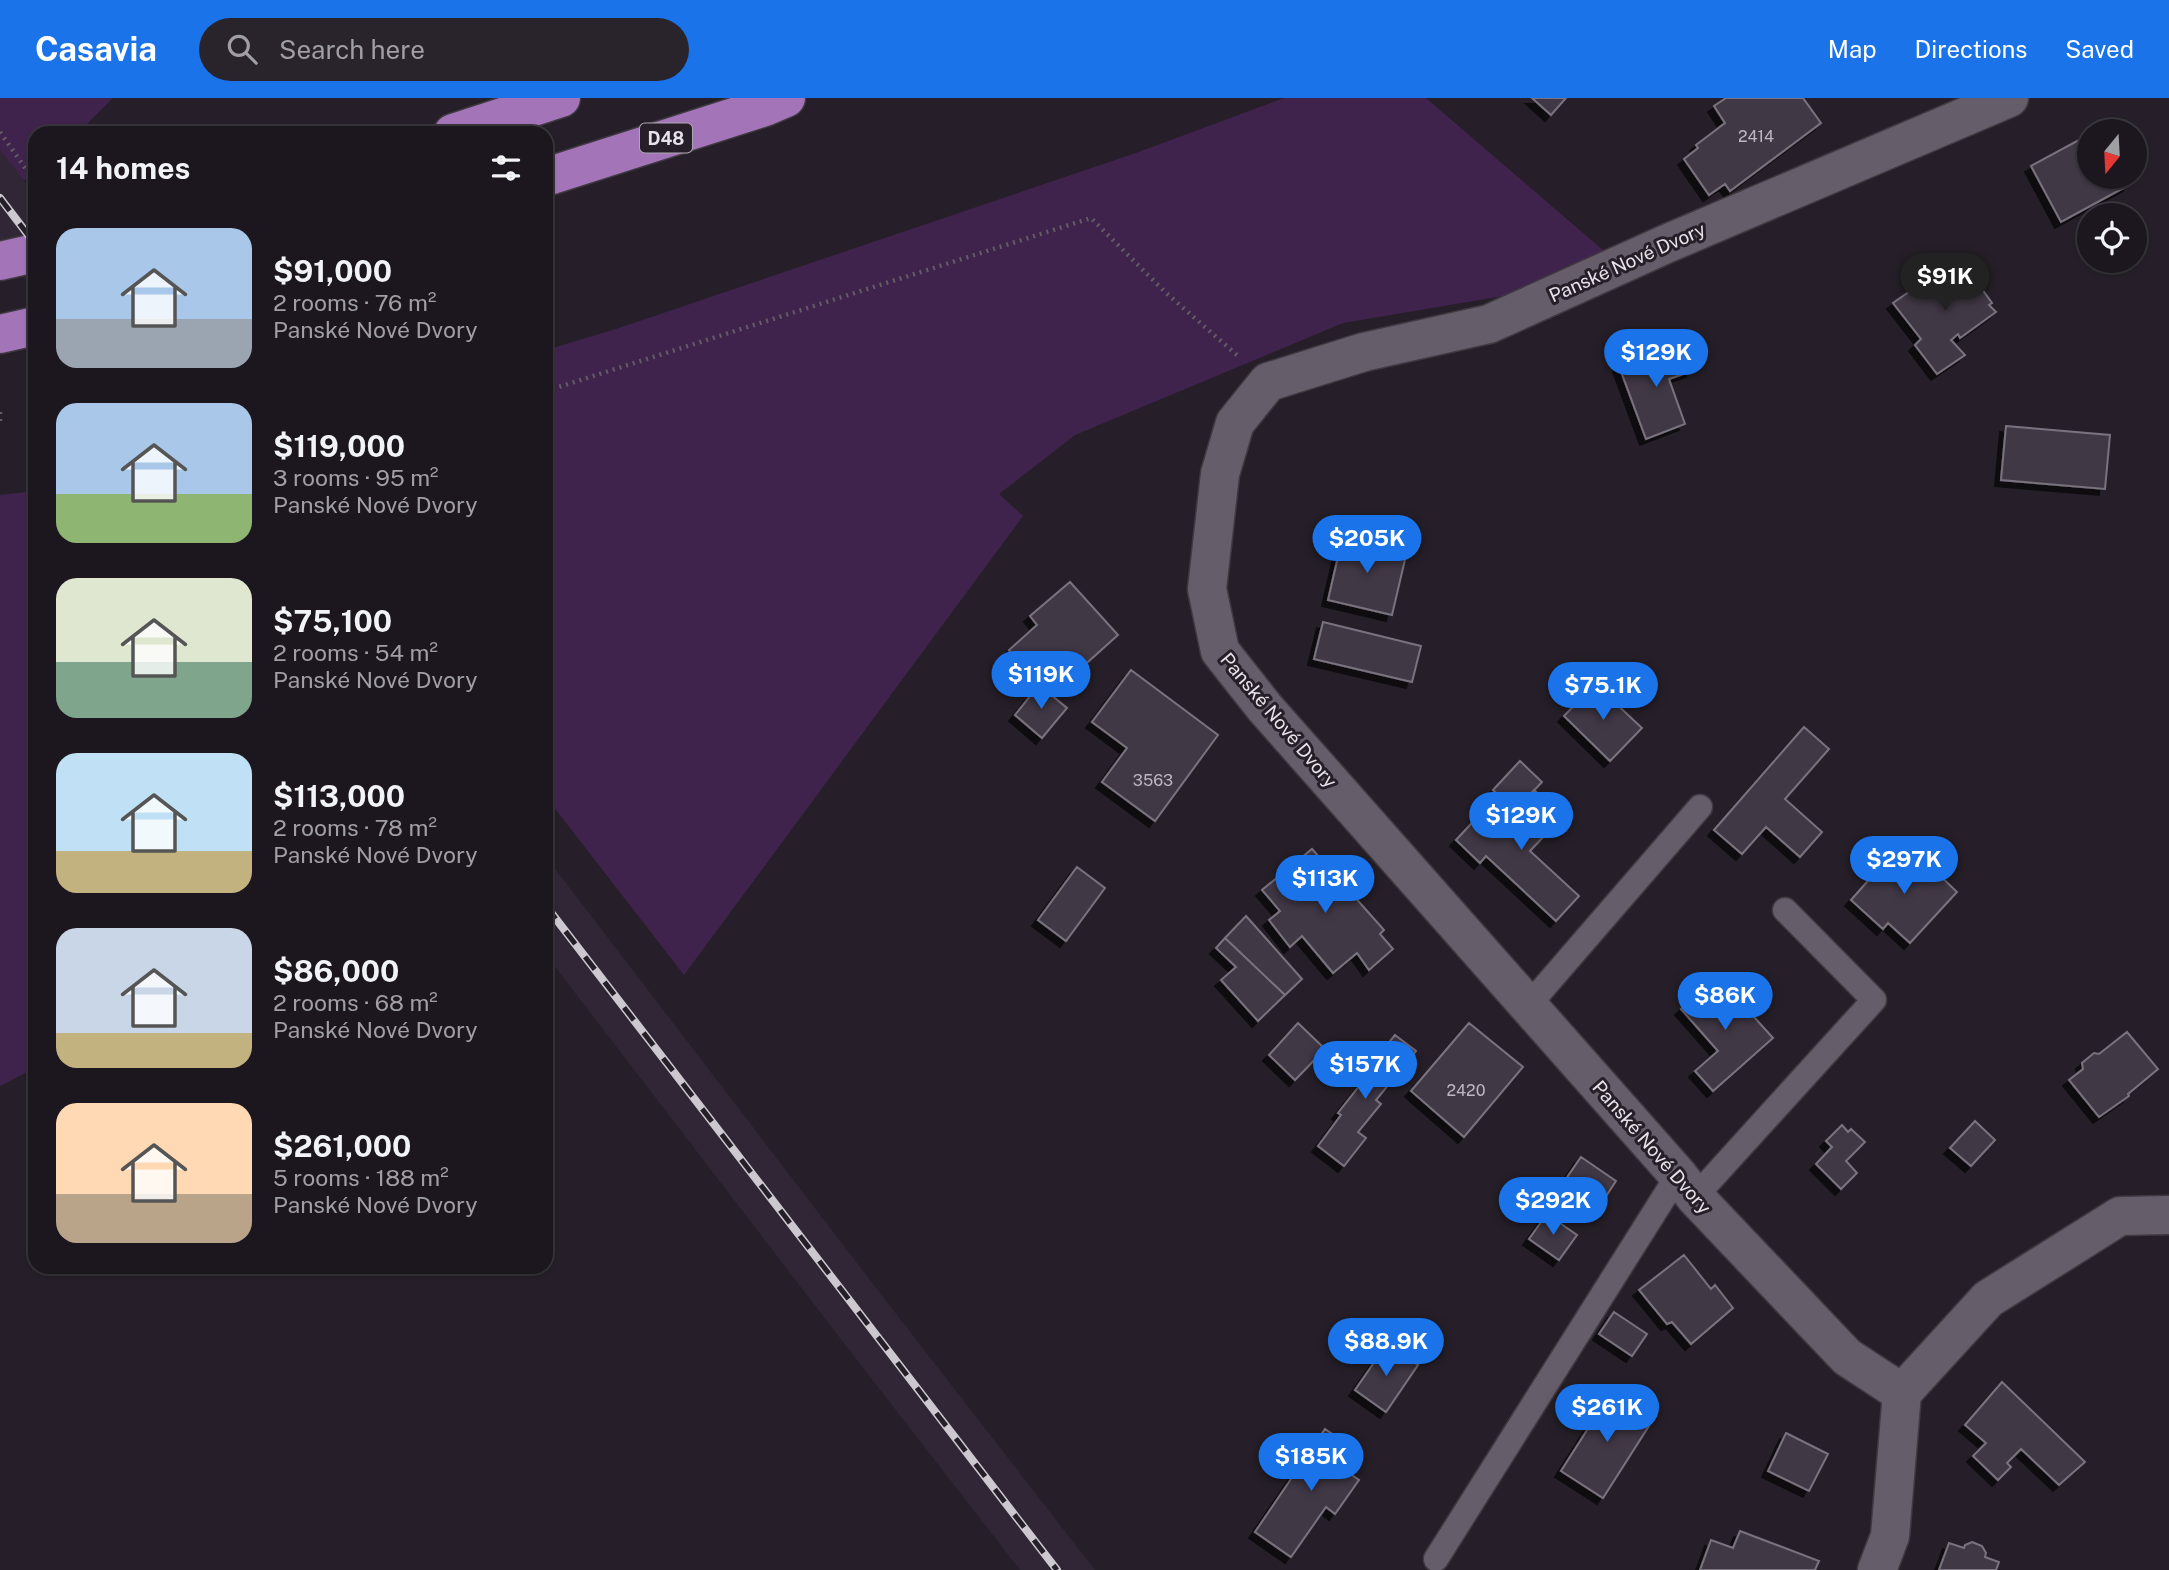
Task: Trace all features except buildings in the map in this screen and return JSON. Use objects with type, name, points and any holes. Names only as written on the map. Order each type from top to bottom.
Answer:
[{"type":"highway","points":[[475,126],[561,98]]},
{"type":"highway","name":"D48","points":[[553,175],[786,98]]},
{"type":"highway","points":[[0,261],[28,255]]},
{"type":"highway","points":[[0,334],[28,328]]},
{"type":"street","name":"Panské Nové Dvory","points":[[1902,1393],[1847,1357],[1686,1186],[1265,708],[1220,651],[1207,589],[1220,474],[1235,424],[1268,382],[1364,352],[1489,324],[1666,244],[2009,98]]},
{"type":"street","points":[[1877,1570],[1890,1536],[1902,1393],[1988,1299],[2120,1216],[2169,1215]]},
{"type":"lane","points":[[1528,1006],[1700,807]]},
{"type":"lane","points":[[1436,1559],[1686,1186],[1874,1000],[1785,911]]},
{"type":"path","points":[[0,132],[28,171]]},
{"type":"path","points":[[553,389],[1091,218],[1164,291],[1268,382]]},
{"type":"path","points":[[0,412],[0,423]]},
{"type":"shaded area","points":[[0,98],[113,98],[85,126],[28,126],[28,177],[24,181],[0,150]]},
{"type":"shaded area","points":[[1284,98],[1426,98],[1604,251],[1515,294],[1343,323],[1075,435],[999,494],[1023,516],[684,975],[553,806],[553,348],[1136,153]]},
{"type":"shaded area","points":[[0,150],[28,186],[28,283],[0,247]]},
{"type":"shaded area","points":[[28,492],[28,1072],[0,1086],[0,495]]},
{"type":"shaded area","points":[[553,866],[1095,1570],[1020,1570],[553,964]]},
{"type":"railway","points":[[0,198],[28,235]]},
{"type":"railway","points":[[553,915],[1057,1570]]}]
